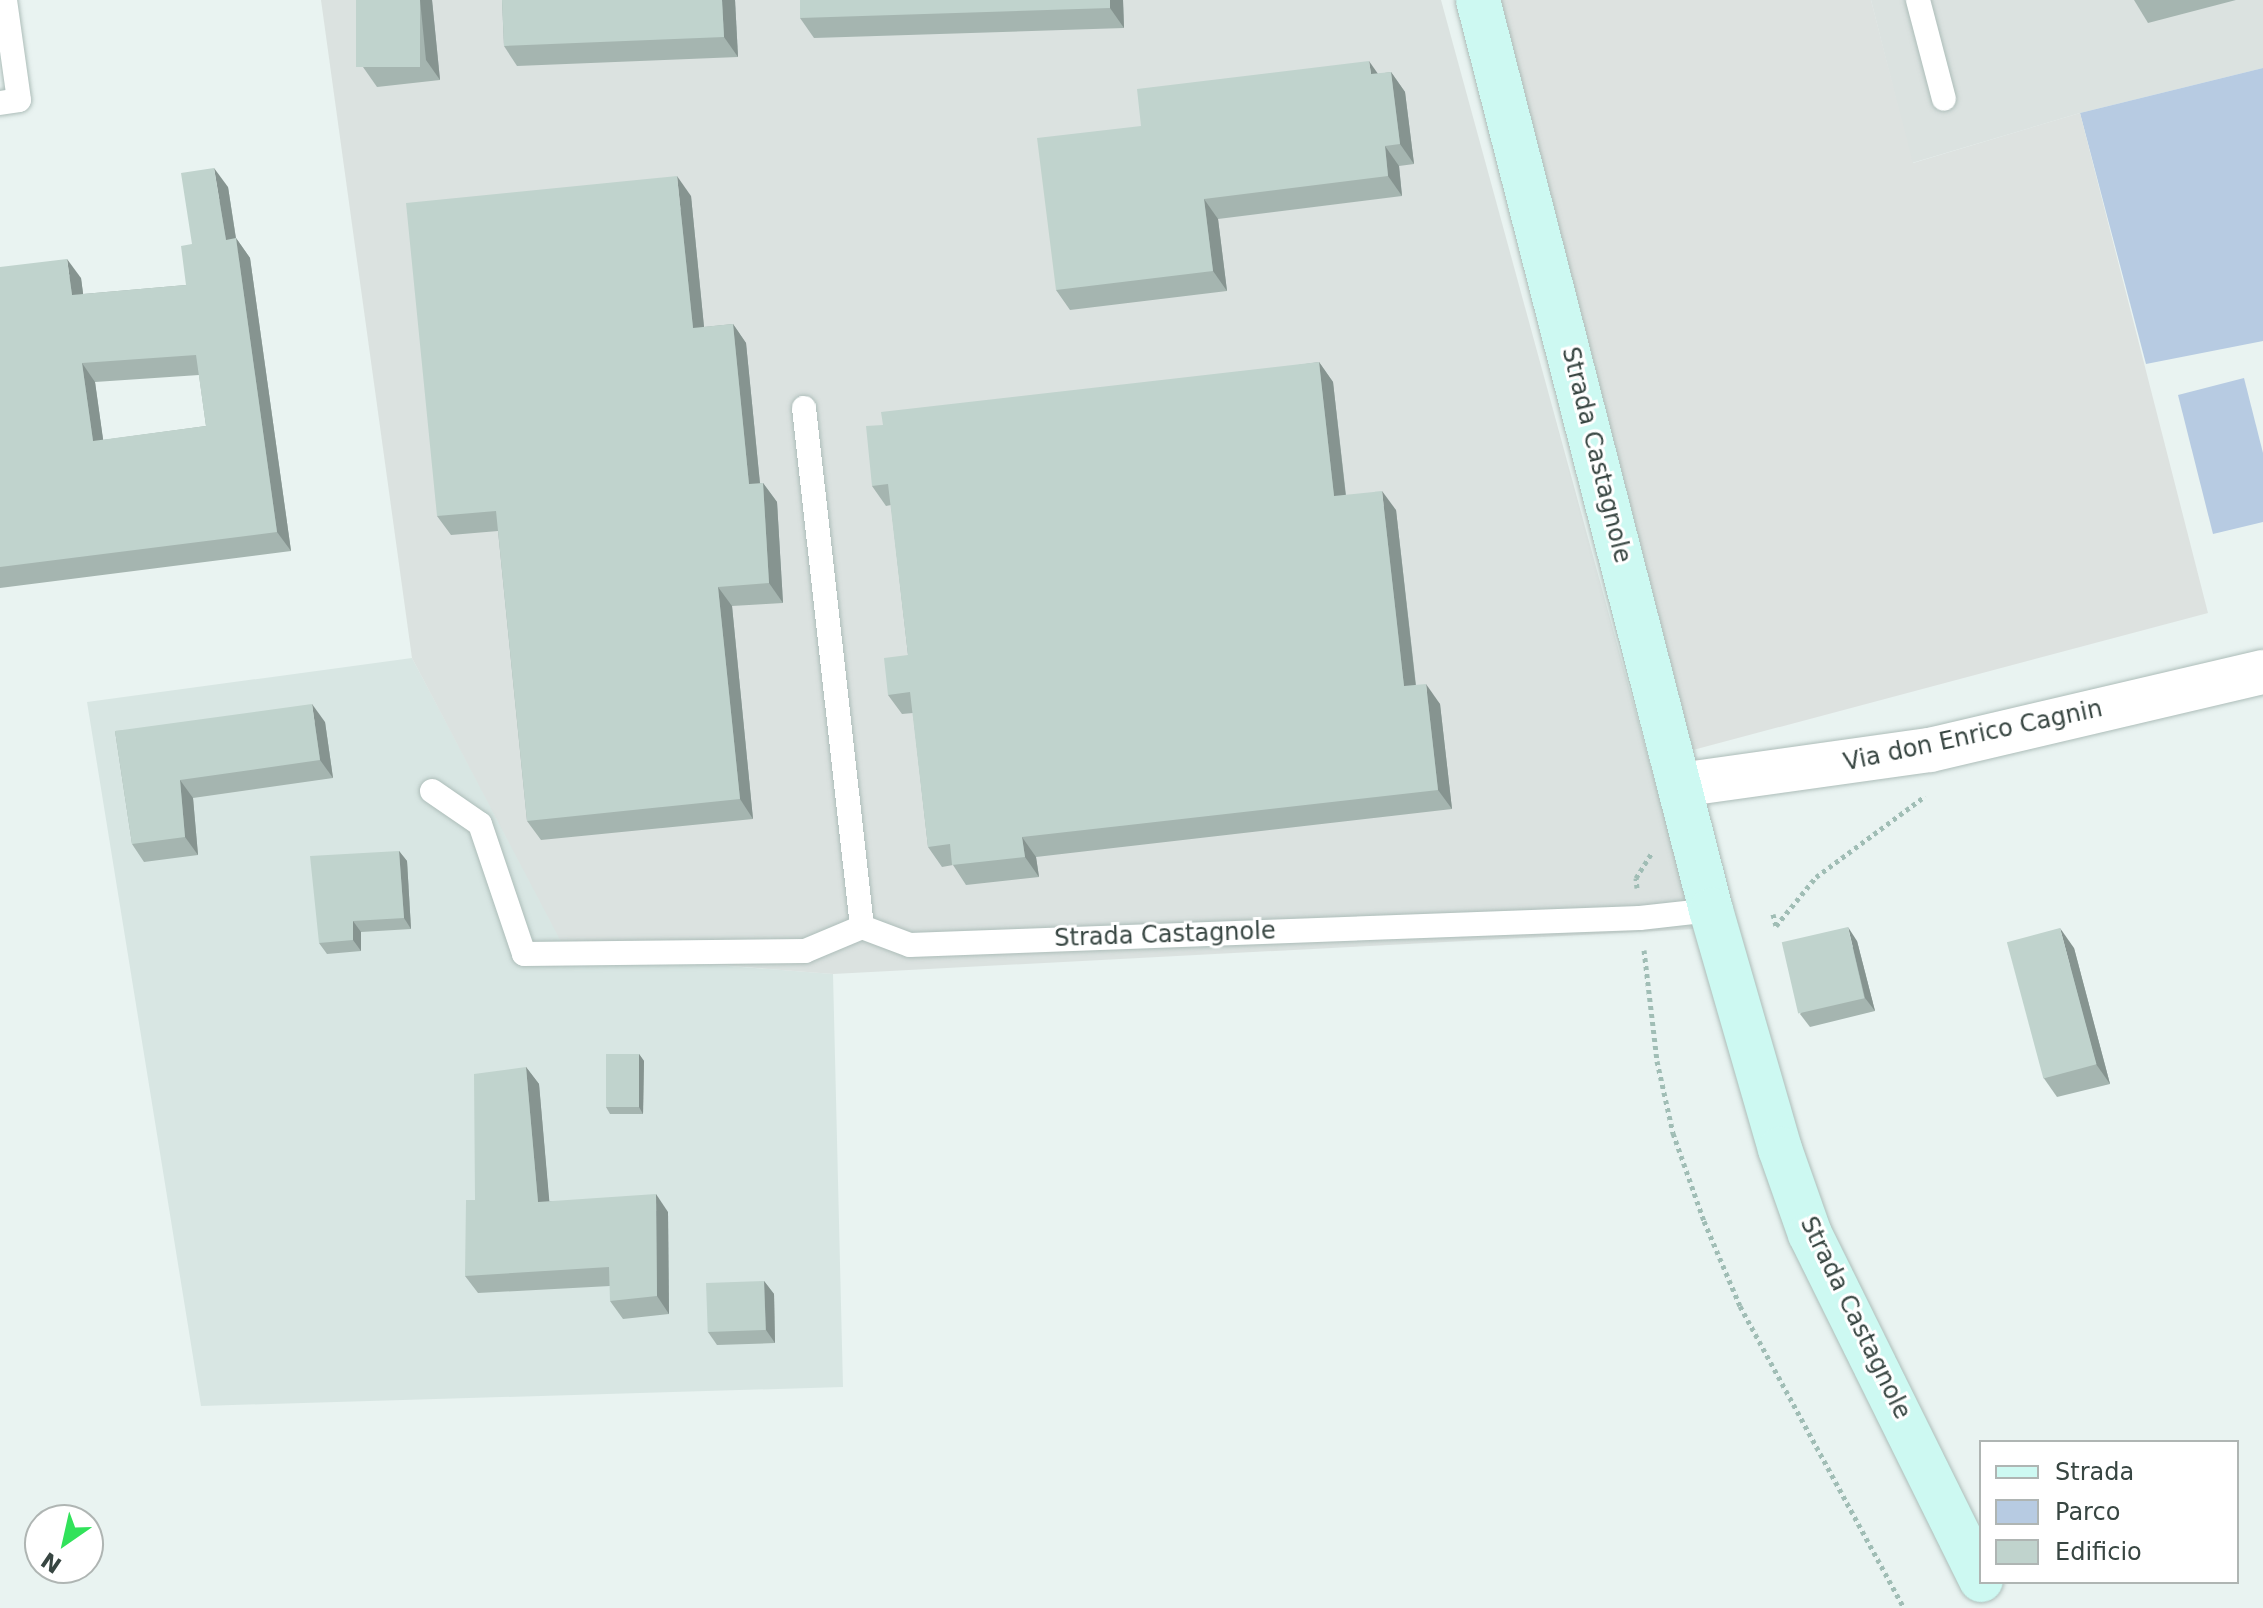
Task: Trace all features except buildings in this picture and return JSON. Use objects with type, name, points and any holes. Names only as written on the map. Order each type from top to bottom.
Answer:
[{"type":"main road","name":"Strada Castagnole","points":[[1478,0],[1747,1045],[1810,1234],[1979,1575]]},
{"type":"main road","name":"Strada Castagnole","points":[[1983,1584],[1995,1608]]},
{"type":"street","name":"Via don Enrico Cagnin","points":[[1680,785],[1930,750],[2263,672]]},
{"type":"lane","points":[[0,103],[19,100],[5,0]]},
{"type":"lane","points":[[1918,0],[1944,99]]},
{"type":"lane","points":[[432,791],[480,824],[524,954],[805,951],[862,927],[804,408]]},
{"type":"lane","name":"Strada Castagnole","points":[[862,927],[910,945],[1640,918],[1711,910]]},
{"type":"path","points":[[1773,914],[1776,926],[1816,877],[1932,791]]},
{"type":"path","points":[[1640,918],[1657,1061],[1673,1133],[1704,1221],[1740,1306],[1904,1608]]},
{"type":"shaded area","points":[[321,0],[1441,0],[1695,929],[833,974],[567,953],[412,658]]},
{"type":"shaded area","points":[[1501,0],[1871,0],[1913,163],[2080,113],[2208,613],[1693,750]]},
{"type":"shaded area","points":[[1871,0],[2263,0],[2263,68],[2080,113],[1912,163]]},
{"type":"shaded area","points":[[412,658],[569,954],[833,974],[843,1387],[201,1406],[87,702]]},
{"type":"green space","points":[[2263,68],[2263,341],[2146,364],[2080,113]]},
{"type":"green space","points":[[2244,378],[2263,453],[2263,522],[2213,534],[2178,395]]}]
